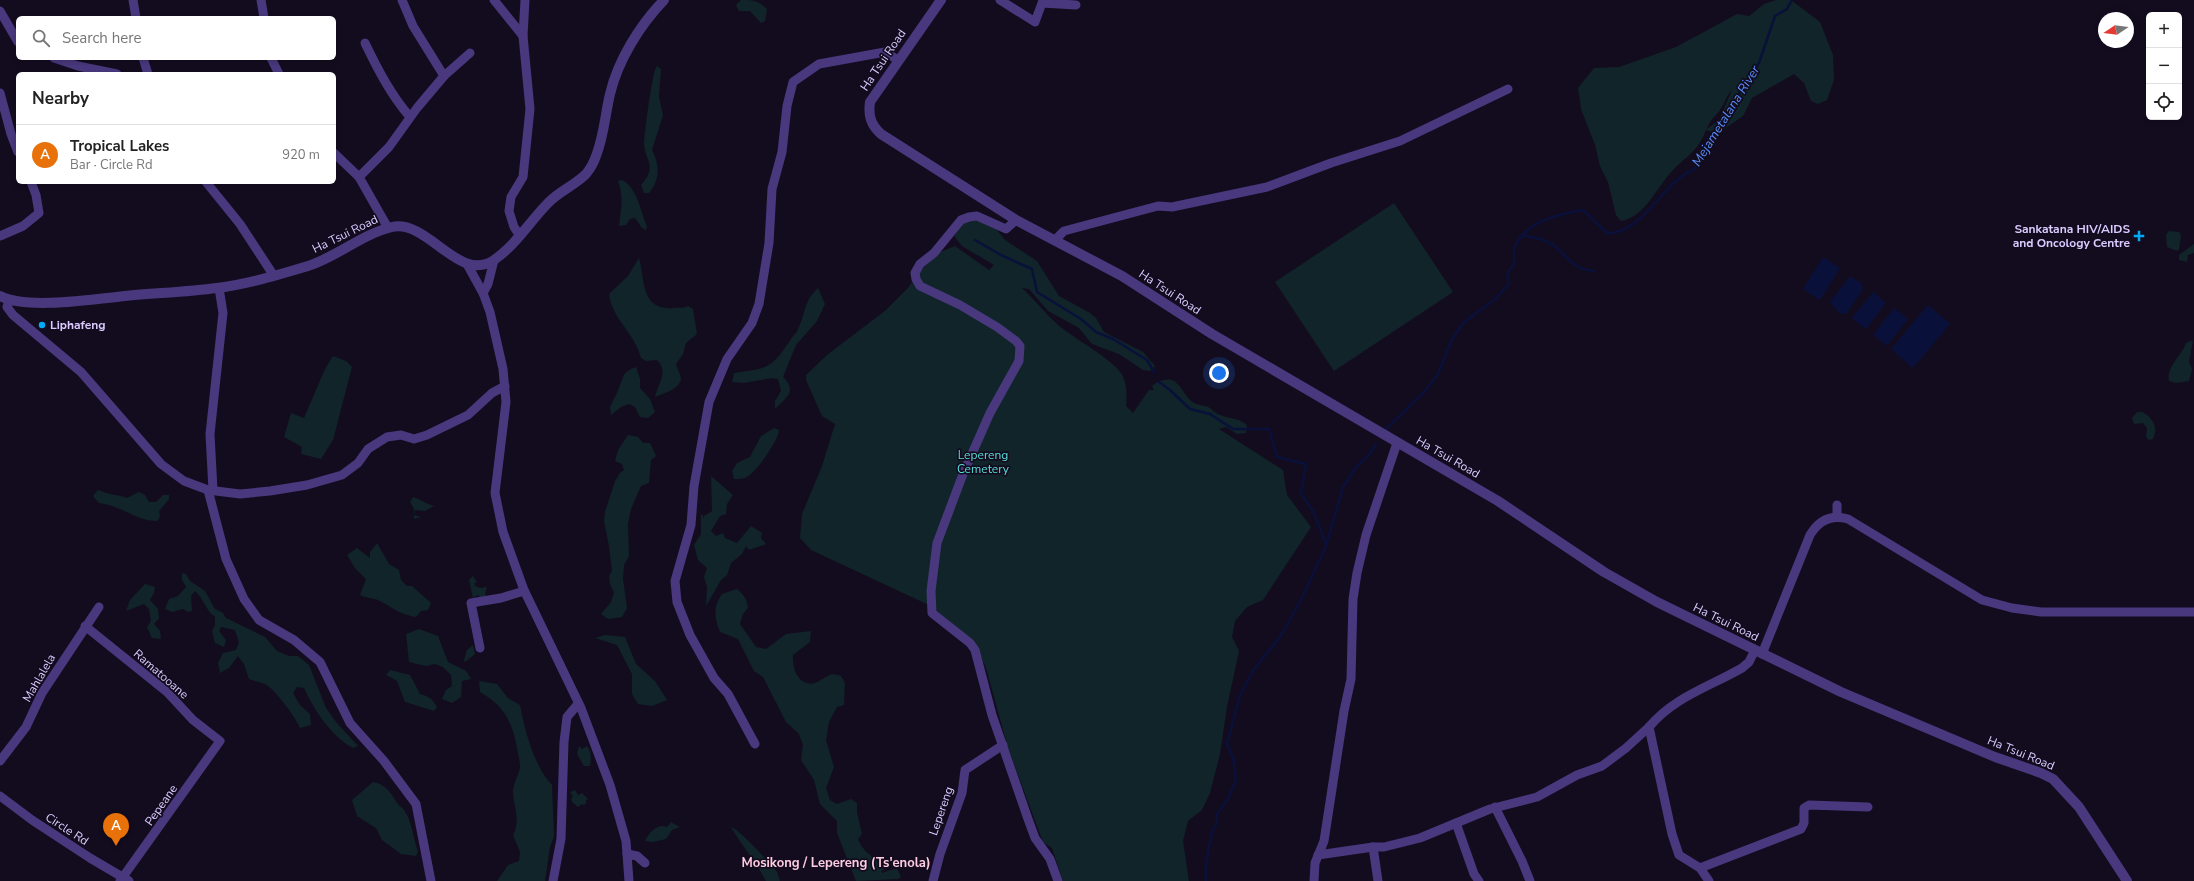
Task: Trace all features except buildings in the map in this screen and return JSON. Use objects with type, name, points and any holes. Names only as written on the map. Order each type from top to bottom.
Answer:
[{"type":"street","points":[[133,0],[136,16]]},
{"type":"street","points":[[261,0],[264,16]]},
{"type":"street","points":[[402,0],[414,26],[444,76]]},
{"type":"street","points":[[494,0],[523,36]]},
{"type":"street","points":[[520,236],[514,227],[509,211],[511,197],[522,177],[530,109],[523,36],[526,0]]},
{"type":"street","points":[[467,264],[482,265],[494,260],[520,236],[546,205],[585,175],[590,168],[598,149],[610,92],[618,69],[642,28],[664,0]]},
{"type":"street","name":"Ha Tsui Road","points":[[941,0],[870,102],[868,111],[873,126],[881,134],[1016,220],[1122,276],[1212,334],[1498,501],[1606,572],[1657,602],[1841,692],[1995,757],[2041,772],[2053,779],[2078,807],[2127,881]]},
{"type":"street","points":[[1000,0],[1036,22],[1042,3],[1076,5]]},
{"type":"street","points":[[0,12],[16,39]]},
{"type":"street","points":[[365,43],[380,74],[400,106],[410,118]]},
{"type":"street","points":[[755,744],[728,694],[714,678],[696,647],[675,594],[677,571],[688,543],[691,526],[694,486],[709,402],[727,359],[752,323],[759,304],[769,243],[772,189],[782,152],[787,106],[793,82],[819,64],[885,52],[898,60]]},
{"type":"street","points":[[358,177],[389,148],[410,118],[444,76],[470,53]]},
{"type":"street","points":[[60,60],[78,66],[108,72]]},
{"type":"street","points":[[144,60],[147,72]]},
{"type":"street","points":[[272,60],[278,72]]},
{"type":"street","points":[[1055,240],[1064,231],[1151,208],[1172,207],[1267,188],[1331,163],[1400,141],[1508,89]]},
{"type":"street","points":[[0,92],[16,147]]},
{"type":"street","points":[[336,155],[358,177],[388,228]]},
{"type":"street","points":[[0,236],[23,226],[39,213],[36,195],[32,184]]},
{"type":"street","points":[[208,184],[240,224],[274,276]]},
{"type":"street","points":[[1016,220],[1006,229],[977,216],[968,216],[961,220],[943,244],[920,264],[915,273],[916,279],[920,286],[960,305],[1007,334],[1020,346],[1019,361],[990,413],[963,474],[937,543],[931,591],[932,613],[970,643],[975,650],[992,715],[1035,838],[1050,860],[1058,881]]},
{"type":"street","name":"Ha Tsui Road","points":[[4,298],[62,303],[219,288],[274,276],[311,265],[388,228],[405,227],[415,230],[467,264]]},
{"type":"street","points":[[483,293],[488,284],[494,260]]},
{"type":"street","points":[[467,264],[483,293],[500,350],[505,386],[506,402],[501,436],[496,503],[503,532],[524,591],[578,704],[610,785],[626,841],[629,881]]},
{"type":"street","points":[[219,288],[223,313],[210,434],[211,490],[226,559],[244,599],[259,620],[294,640],[320,662],[350,723],[384,761],[416,804],[431,881]]},
{"type":"street","points":[[4,298],[7,307],[13,315],[81,372],[161,464],[184,481],[211,490],[240,494],[270,491],[307,485],[342,475],[358,463],[368,449],[388,436],[400,435],[414,439],[427,436],[468,415],[492,394],[505,386]]},
{"type":"street","points":[[1314,881],[1315,863],[1324,841],[1344,711],[1351,679],[1353,599],[1356,573],[1366,535],[1397,443]]},
{"type":"street","points":[[1837,505],[1837,516]]},
{"type":"street","points":[[1318,855],[1373,847],[1384,847],[1420,838],[1494,808],[1537,797],[1577,775],[1602,766],[1649,728],[1667,708],[1688,695],[1742,668],[1749,662],[1758,652],[1810,535],[1816,525],[1825,519],[1837,516],[1848,519],[1982,600],[1992,604],[2040,612],[2194,612]]},
{"type":"street","points":[[480,648],[471,603],[501,598],[524,591]]},
{"type":"street","name":"Mahlalela","points":[[0,761],[26,727],[42,693],[99,607]]},
{"type":"street","name":"Ramatooane","points":[[86,626],[167,692],[193,720],[220,741]]},
{"type":"street","points":[[554,881],[561,839],[564,742],[567,717],[578,704]]},
{"type":"street","points":[[1649,728],[1672,834],[1679,855],[1700,868],[1708,881]]},
{"type":"street","name":"Pepeane","points":[[124,880],[220,741]]},
{"type":"street","name":"Lepereng","points":[[933,881],[940,854],[962,793],[965,770],[1003,745]]},
{"type":"street","name":"Circle Rd","points":[[0,796],[32,820],[124,880]]},
{"type":"street","points":[[1700,868],[1801,829],[1804,823],[1804,808],[1809,805],[1868,807]]},
{"type":"street","points":[[1494,808],[1522,861],[1530,881]]},
{"type":"street","points":[[1456,823],[1479,881]]},
{"type":"street","points":[[1373,847],[1378,881]]},
{"type":"street","points":[[627,854],[638,856],[645,863]]},
{"type":"green space","points":[[741,0],[755,1],[764,6],[767,9],[765,21],[761,23],[750,11],[739,11],[736,5]]},
{"type":"green space","points":[[1776,0],[1791,0],[1820,22],[1833,55],[1834,80],[1827,100],[1818,104],[1811,101],[1804,83],[1794,74],[1752,98],[1743,116],[1717,134],[1706,130],[1696,148],[1673,170],[1644,207],[1637,214],[1621,221],[1616,215],[1608,182],[1600,166],[1595,145],[1581,109],[1578,88],[1594,68],[1619,67],[1676,47],[1737,14],[1749,16],[1764,4]],"holes":[[[1732,90],[1719,120],[1707,129]]]},
{"type":"green space","points":[[657,66],[661,69],[659,97],[663,115],[652,150],[655,156],[658,172],[653,188],[649,193],[644,193],[641,185],[649,173],[650,168],[644,142],[651,89]]},
{"type":"green space","points":[[622,180],[627,183],[635,194],[647,227],[646,230],[642,228],[635,218],[630,219],[626,225],[619,226],[621,198],[618,181]]},
{"type":"green space","points":[[1394,203],[1453,292],[1334,371],[1275,282]]},
{"type":"green space","name":"Lepereng Cemetery","points":[[971,221],[982,221],[997,230],[1005,240],[1037,261],[1059,296],[1090,313],[1096,318],[1104,332],[1143,352],[1155,366],[1150,371],[1143,370],[1119,354],[1092,344],[1079,328],[1048,311],[1029,289],[1022,288],[1063,329],[1118,369],[1123,376],[1125,384],[1127,395],[1126,406],[1133,413],[1149,390],[1154,390],[1152,386],[1161,381],[1172,380],[1178,384],[1193,402],[1208,407],[1222,416],[1243,422],[1247,425],[1246,433],[1237,434],[1226,427],[1219,429],[1283,470],[1287,495],[1311,527],[1263,600],[1247,607],[1235,621],[1232,637],[1239,651],[1227,707],[1220,754],[1210,793],[1202,810],[1188,821],[1183,841],[1189,881],[1063,881],[1052,848],[1043,842],[1008,748],[986,668],[974,641],[949,624],[933,607],[811,550],[800,538],[802,514],[822,466],[835,424],[822,416],[806,380],[806,375],[827,355],[886,310],[908,288],[917,274],[938,253],[955,246],[989,270],[994,265],[962,246],[954,236],[962,224]]},
{"type":"green space","points":[[2169,231],[2179,232],[2181,236],[2179,249],[2177,251],[2167,247],[2166,235]]},
{"type":"green space","points":[[2194,244],[2194,253],[2188,255],[2187,262],[2179,260],[2179,255]]},
{"type":"green space","points":[[639,258],[646,292],[649,299],[662,308],[682,308],[688,306],[693,309],[697,334],[686,343],[683,354],[676,364],[681,377],[678,386],[655,397],[662,378],[662,369],[660,364],[657,360],[646,361],[641,358],[634,341],[614,311],[609,294],[628,276]]},
{"type":"green space","points":[[818,288],[825,304],[817,321],[796,345],[783,377],[790,387],[790,391],[786,398],[775,409],[775,401],[781,391],[778,379],[772,378],[744,383],[732,382],[734,373],[762,368],[773,362],[779,356],[797,332],[807,303]]},
{"type":"green space","points":[[2193,340],[2189,362],[2192,369],[2189,381],[2176,383],[2169,381],[2172,366],[2186,343]]},
{"type":"green space","points":[[333,356],[346,361],[352,367],[333,440],[321,459],[301,454],[302,447],[284,437],[291,413],[304,418],[325,369]]},
{"type":"green space","points":[[636,367],[640,379],[640,388],[650,399],[655,412],[648,418],[640,417],[635,407],[629,404],[621,407],[611,415],[610,408],[624,375]]},
{"type":"green space","points":[[2137,412],[2143,412],[2154,423],[2155,435],[2153,439],[2149,440],[2146,437],[2147,428],[2143,423],[2134,424],[2132,418]]},
{"type":"green space","points":[[774,428],[779,430],[778,435],[761,463],[747,477],[742,479],[734,479],[732,471],[737,463],[750,457],[761,436]]},
{"type":"green space","points":[[628,435],[638,437],[643,443],[650,443],[656,456],[651,460],[649,483],[641,486],[631,509],[628,524],[629,556],[624,565],[623,579],[627,608],[622,617],[608,619],[601,614],[611,602],[614,593],[610,584],[609,576],[612,571],[604,521],[605,512],[615,481],[624,470],[622,464],[615,461],[618,450]]},
{"type":"green space","points":[[711,476],[733,495],[727,504],[726,514],[720,516],[711,531],[716,536],[723,533],[725,538],[737,543],[751,526],[762,533],[761,538],[766,544],[749,550],[746,546],[742,554],[731,563],[727,575],[721,580],[706,606],[707,587],[704,577],[707,568],[698,560],[694,545],[701,534],[701,515],[703,515],[703,519],[704,516],[712,511]]},
{"type":"green space","points":[[98,490],[127,498],[139,492],[145,495],[149,502],[156,502],[163,495],[169,495],[169,499],[159,511],[160,517],[157,521],[149,520],[135,516],[107,504],[99,503],[93,496]]},
{"type":"green space","points":[[413,497],[434,506],[425,511],[415,510],[414,515],[414,509],[410,502]]},
{"type":"green space","points":[[414,515],[421,517],[414,519]]},
{"type":"green space","points":[[377,543],[389,564],[399,570],[401,580],[407,586],[412,586],[431,603],[428,610],[421,611],[416,617],[410,616],[378,600],[360,595],[366,579],[355,568],[347,555],[357,548],[370,558],[370,552]]},
{"type":"green space","points":[[182,573],[186,574],[190,581],[205,591],[215,609],[223,613],[226,618],[265,637],[277,651],[289,656],[298,656],[309,665],[326,708],[336,722],[358,746],[353,748],[330,730],[313,705],[304,688],[297,687],[293,693],[300,705],[310,714],[311,725],[300,728],[290,711],[269,687],[265,684],[249,679],[244,664],[238,656],[229,668],[220,673],[218,663],[223,653],[236,650],[239,642],[235,630],[221,627],[219,631],[226,640],[224,647],[215,643],[212,631],[215,625],[215,617],[209,612],[195,591],[191,596],[192,611],[188,612],[183,609],[172,612],[165,609],[169,599],[178,596],[186,587],[182,580]]},
{"type":"green space","points":[[473,576],[477,582],[474,583],[475,586],[480,588],[487,587],[485,594],[487,597],[480,598],[478,595],[473,598],[469,580]]},
{"type":"green space","points":[[145,584],[155,587],[154,593],[150,600],[158,609],[159,618],[154,624],[160,631],[161,639],[152,638],[147,627],[151,621],[149,609],[144,604],[126,611],[130,600]]},
{"type":"green space","points":[[737,589],[745,597],[748,608],[743,614],[740,624],[756,647],[766,649],[786,634],[811,631],[810,642],[793,655],[797,675],[804,682],[815,683],[834,674],[841,676],[845,683],[844,705],[837,707],[829,722],[826,740],[834,767],[826,788],[830,800],[837,804],[851,799],[857,803],[857,812],[862,834],[858,839],[861,845],[864,850],[881,865],[884,870],[881,871],[882,873],[897,868],[901,877],[898,879],[856,881],[837,833],[837,821],[820,804],[814,780],[801,760],[803,745],[799,734],[786,722],[763,677],[754,671],[738,639],[720,632],[715,612],[717,603],[722,594]]},
{"type":"green space","points":[[419,629],[438,636],[448,662],[466,671],[471,679],[462,681],[461,697],[452,703],[442,699],[446,690],[452,686],[451,675],[443,667],[435,664],[426,666],[409,662],[406,634]]},
{"type":"green space","points":[[605,635],[625,637],[636,664],[655,681],[667,700],[652,706],[638,704],[632,694],[632,674],[617,645],[595,638]]},
{"type":"green space","points":[[473,645],[475,654],[465,662],[464,660],[467,650]]},
{"type":"green space","points":[[390,670],[410,675],[420,694],[430,698],[434,702],[437,707],[434,711],[405,702],[397,681],[386,675]]},
{"type":"green space","points":[[479,681],[497,684],[508,698],[520,705],[535,758],[552,785],[554,836],[550,847],[545,881],[497,881],[508,865],[519,861],[520,852],[513,835],[517,824],[517,819],[513,790],[520,765],[515,738],[506,715],[495,703],[480,692]]},
{"type":"green space","points":[[579,746],[582,749],[587,746],[589,749],[591,756],[590,766],[584,766],[577,754]]},
{"type":"green space","points":[[373,782],[385,787],[407,814],[418,851],[416,856],[401,854],[382,840],[376,828],[357,816],[352,800]]},
{"type":"green space","points":[[575,790],[578,795],[582,793],[588,799],[584,805],[582,804],[578,807],[573,803],[571,799],[573,797],[570,792]]},
{"type":"green space","points":[[671,822],[680,827],[672,830],[666,839],[653,842],[645,841],[654,830],[660,826],[667,827]]},
{"type":"green space","points":[[731,827],[747,840],[768,861],[777,872],[780,881],[766,881]]},
{"type":"shaded area","points":[[1823,257],[1840,268],[1820,300],[1803,289]]},
{"type":"shaded area","points":[[1850,276],[1862,284],[1863,289],[1847,313],[1840,314],[1830,302]]},
{"type":"shaded area","points":[[1873,292],[1886,303],[1866,329],[1852,318]]},
{"type":"shaded area","points":[[1928,305],[1950,324],[1913,368],[1891,349]]},
{"type":"shaded area","points":[[1894,308],[1908,319],[1887,346],[1873,335]]},
{"type":"waterway","name":"Mejametalana River","points":[[1386,429],[1424,392],[1438,374],[1451,341],[1463,323],[1494,300],[1509,284],[1507,275],[1514,262],[1515,246],[1528,230],[1544,220],[1583,210],[1607,233],[1620,231],[1631,225],[1642,216],[1673,184],[1684,175],[1695,169],[1702,152],[1714,133],[1728,116],[1741,89],[1759,63],[1775,16],[1787,9],[1792,0]]},
{"type":"waterway","points":[[1522,235],[1547,241],[1556,247],[1574,264],[1586,270],[1594,271]]},
{"type":"waterway","points":[[975,240],[1001,255],[1032,269],[1037,292],[1081,319],[1096,332],[1113,339],[1147,360],[1154,372]]},
{"type":"waterway","points":[[1159,382],[1190,409],[1210,414],[1233,429],[1269,429],[1277,457],[1306,464],[1301,493],[1314,513],[1326,544]]},
{"type":"waterway","name":"Mejametalana River","points":[[1206,881],[1206,864],[1212,831],[1216,825],[1217,814],[1228,799],[1236,780],[1233,758],[1227,744],[1240,695],[1254,669],[1280,637],[1302,598],[1326,546],[1343,487],[1356,467],[1370,454],[1376,444]]},
{"type":"place","name":"Sankatana HIV/AIDS and Oncology Centre","points":[[2139,236]]},
{"type":"place","name":"Liphafeng","points":[[42,325]]},
{"type":"place","name":"Tropical Lakes","points":[[116,846]]},
{"type":"district","name":"Mosikong / Lepereng (Ts'enola)","points":[[836,863]]}]
